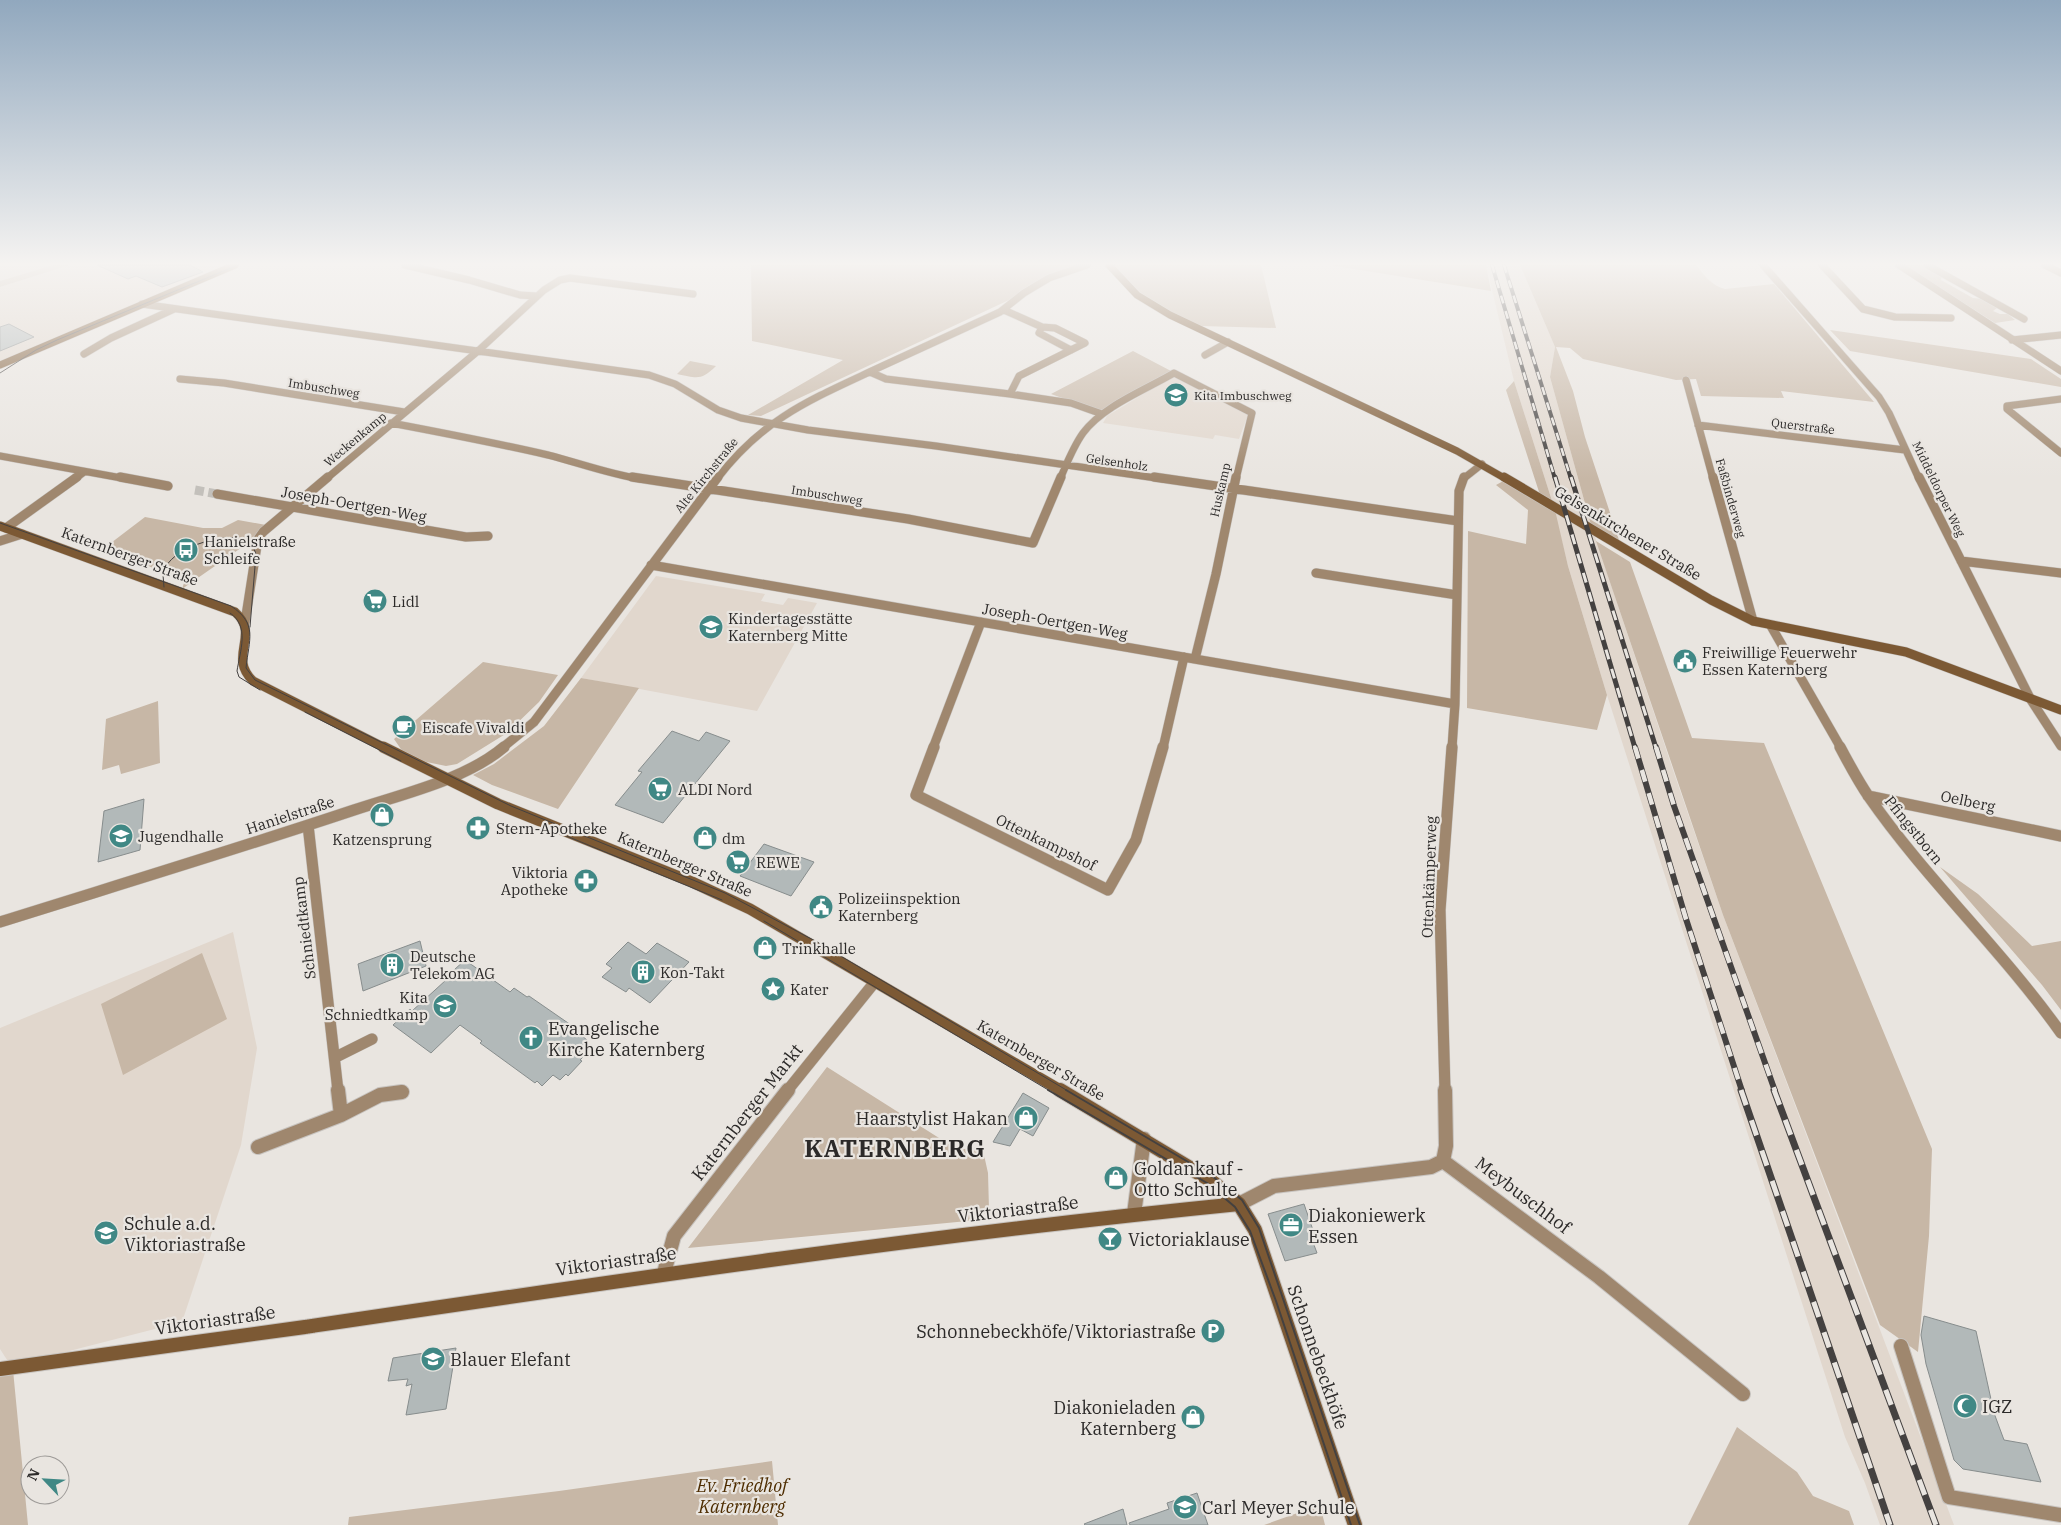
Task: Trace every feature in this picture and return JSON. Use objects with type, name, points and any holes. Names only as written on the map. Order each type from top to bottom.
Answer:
[{"type":"street","points":[[1,365],[68,336]]},
{"type":"street","points":[[84,354],[115,336]]},
{"type":"street","name":"Gelsenholz","points":[[373,336],[649,375],[684,388],[726,414],[772,423],[1458,521]]},
{"type":"street","name":"Weckenkamp","points":[[256,551],[260,536],[292,507],[495,336]]},
{"type":"street","name":"Alte Kirchstraße","points":[[445,780],[492,757],[534,722],[737,452],[787,411],[947,336]]},
{"type":"street","points":[[1045,336],[1071,350]]},
{"type":"street","points":[[1010,394],[1019,376],[1086,343],[1072,336]]},
{"type":"street","name":"Gelsenkirchener Straße","points":[[1216,336],[1482,464],[1711,600],[1753,622],[1906,652],[2061,710]]},
{"type":"street","name":"Middeldorper Weg","points":[[1825,336],[1880,397],[1890,413],[1906,450],[2032,700],[2061,746]]},
{"type":"street","points":[[2006,336],[2061,371]]},
{"type":"street","points":[[2012,340],[2050,336]]},
{"type":"street","points":[[1205,355],[1228,342]]},
{"type":"street","points":[[870,372],[876,376],[886,378],[1071,403],[1102,414]]},
{"type":"street","name":"Imbuschweg","points":[[391,424],[468,437],[550,456],[623,476],[908,519],[1033,543],[1072,450],[1084,432],[1102,414],[1174,373]]},
{"type":"street","name":"Huskamp","points":[[1174,373],[1252,413],[1195,659]]},
{"type":"street","name":"Imbuschweg","points":[[180,379],[224,383],[404,412]]},
{"type":"street","name":"Faßbinderweg","points":[[1686,380],[1753,622]]},
{"type":"street","points":[[2061,399],[2006,406],[2061,453]]},
{"type":"street","name":"Querstraße","points":[[1698,425],[1906,450]]},
{"type":"street","points":[[0,456],[168,486]]},
{"type":"street","name":"Ottenkämperweg","points":[[1443,1161],[1446,1146],[1440,910],[1455,704],[1460,484],[1464,477],[1482,464]]},
{"type":"street","points":[[3,527],[84,472]]},
{"type":"street","name":"Joseph-Oertgen-Weg","points":[[217,494],[466,537],[488,536]]},
{"type":"street","name":"Katernberger Straße","points":[[3,527],[225,608],[238,614],[245,622]]},
{"type":"street","points":[[0,541],[22,534]]},
{"type":"street","name":"Katernberger Straße","points":[[256,551],[245,622],[243,667],[250,679],[445,780],[498,804],[721,895],[750,909],[1144,1139],[1210,1180],[1239,1204]]},
{"type":"street","points":[[1961,561],[2061,573]]},
{"type":"street","name":"Joseph-Oertgen-Weg","points":[[651,565],[888,608],[981,622],[1455,704]]},
{"type":"street","points":[[1316,573],[1457,595]]},
{"type":"street","name":"Ottenkampshof","points":[[981,622],[916,795],[1108,890],[1136,840],[1143,820],[1161,757],[1184,657]]},
{"type":"street","name":"Pfingstborn","points":[[1771,626],[1868,796],[1906,845],[2033,994],[2061,1033]]},
{"type":"street","name":"Gelsenkirchener Straße","points":[[2032,700],[2061,703]]},
{"type":"street","name":"Hanielstraße","points":[[0,922],[445,780]]},
{"type":"street","name":"Oelberg","points":[[1868,796],[2061,836]]},
{"type":"street","name":"Schniedtkamp","points":[[308,825],[336,1057],[341,1115]]},
{"type":"street","name":"Katernberger Markt","points":[[664,1273],[674,1236],[874,983]]},
{"type":"street","points":[[336,1057],[372,1039]]},
{"type":"street","points":[[258,1147],[341,1115],[380,1095],[402,1092]]},
{"type":"street","points":[[1134,1214],[1144,1139]]},
{"type":"street","points":[[1239,1204],[1274,1186],[1430,1167],[1443,1161]]},
{"type":"street","name":"Meybuschhof","points":[[1443,1161],[1600,1277],[1744,1394]]},
{"type":"street","name":"Viktoriastraße","points":[[0,1369],[312,1326],[767,1258],[1134,1214],[1239,1204]]},
{"type":"street","name":"Schonnebeckhöfe","points":[[1239,1204],[1255,1230],[1354,1525]]},
{"type":"street","points":[[1901,1346],[1949,1498],[2061,1515]]},
{"type":"shaded area","points":[[0,336],[67,336],[0,365]]},
{"type":"shaded area","points":[[1503,336],[1550,336],[1555,347],[1550,377],[1591,525],[1676,779],[1723,915],[1954,1525],[1880,1525],[1865,1483],[1845,1437],[1607,695],[1568,566],[1552,501],[1514,381]]},
{"type":"shaded area","name":"Kita Imbuschweg","points":[[1173,376],[1248,415],[1239,439],[1215,435],[1213,439],[1103,423],[1107,416]]},
{"type":"shaded area","name":"Kindertagesstätte Katernberg Mitte","points":[[656,576],[765,594],[761,601],[783,605],[788,598],[817,603],[757,711],[581,678]]},
{"type":"shaded area","name":"Schule a.d. Viktoriastraße","points":[[233,932],[257,1048],[241,1145],[182,1322],[11,1366],[0,1349],[0,1028]]},
{"type":"green space","points":[[752,336],[932,336],[761,416],[748,415],[843,360],[752,341]]},
{"type":"green space","points":[[1550,336],[1818,336],[1874,402],[1781,391],[1784,398],[1701,396],[1696,379],[1676,380],[1583,359],[1570,348],[1556,347],[1573,391],[1585,437],[1620,543],[1591,525],[1550,377],[1555,347]]},
{"type":"green space","points":[[1836,336],[1873,336],[2031,359],[2061,379],[2061,387],[1850,351]]},
{"type":"green space","points":[[1133,351],[1171,371],[1101,412],[1051,394]]},
{"type":"green space","points":[[690,361],[716,366],[706,374],[698,377],[677,374]]},
{"type":"green space","points":[[1514,381],[1552,501],[1540,495],[1506,390]]},
{"type":"green space","points":[[1507,479],[1555,510],[1568,566],[1607,695],[1597,730],[1467,708],[1468,531],[1526,544],[1528,510],[1496,485]]},
{"type":"green space","points":[[145,517],[203,528],[222,528],[238,520],[266,525],[248,543],[182,589],[185,580],[103,549]]},
{"type":"green space","points":[[1596,541],[1630,562],[1692,738],[1764,743],[1932,1149],[1929,1236],[1918,1352],[1880,1325],[1723,915]]},
{"type":"green space","points":[[483,662],[558,675],[539,702],[507,733],[457,764],[446,766],[407,758],[394,739]]},
{"type":"green space","points":[[581,678],[639,688],[558,809],[492,785],[473,775],[494,764],[544,726]]},
{"type":"green space","points":[[158,701],[160,763],[121,774],[119,765],[102,770],[106,719]]},
{"type":"green space","points":[[1940,867],[1978,894],[2032,946],[2061,941],[2061,1010],[2042,985]]},
{"type":"green space","points":[[202,953],[227,1019],[123,1075],[101,1004]]},
{"type":"green space","points":[[827,1067],[958,1150],[982,1146],[988,1173],[989,1209],[978,1220],[688,1248]]},
{"type":"green space","points":[[13,1370],[21,1455],[20,1505],[26,1505],[28,1525],[0,1525],[0,1371]]},
{"type":"green space","points":[[1737,1427],[1797,1472],[1813,1496],[1849,1511],[1854,1525],[1688,1525]]},
{"type":"green space","name":"Ev. Friedhof Katernberg","points":[[772,1461],[778,1525],[348,1525],[349,1517],[559,1491]]},
{"type":"green space","points":[[1320,1505],[1325,1525],[1264,1525]]},
{"type":"building","points":[[0,336],[34,337],[0,351]]},
{"type":"building","name":"ALDI Nord","points":[[672,731],[699,741],[706,732],[730,741],[663,823],[615,805],[642,772],[638,771]]},
{"type":"building","name":"Jugendhalle","points":[[144,799],[140,850],[98,862],[104,811]]},
{"type":"building","points":[[764,844],[814,862],[791,896],[740,876]]},
{"type":"building","name":"Deutsche Telekom AG","points":[[420,941],[426,966],[363,991],[358,964]]},
{"type":"building","name":"Kon-Takt","points":[[628,942],[646,954],[657,943],[689,962],[650,1003],[629,988],[626,992],[602,977],[612,968],[606,964]]},
{"type":"building","points":[[465,960],[510,992],[514,988],[527,997],[529,996],[584,1034],[582,1036],[587,1040],[578,1050],[585,1055],[568,1076],[566,1074],[560,1080],[553,1075],[542,1086],[537,1081],[535,1083],[480,1043],[482,1041],[460,1025],[431,1053],[393,1025],[410,1009],[412,1011]]},
{"type":"building","name":"Haarstylist Hakan","points":[[1023,1093],[1049,1108],[1033,1136],[1020,1129],[1010,1146],[993,1142]]},
{"type":"building","name":"Diakoniewerk Essen","points":[[1304,1204],[1315,1236],[1311,1237],[1317,1253],[1285,1261],[1268,1214]]},
{"type":"building","name":"IGZ","points":[[1924,1316],[1976,1331],[1994,1413],[2004,1440],[2027,1444],[2041,1482],[1963,1469],[1954,1460],[1926,1364],[1921,1335]]},
{"type":"building","points":[[456,1348],[446,1409],[406,1415],[412,1384],[406,1386],[408,1379],[388,1381],[393,1358]]},
{"type":"building","name":"Carl Meyer Schule","points":[[1197,1493],[1208,1525],[1130,1525],[1129,1523],[1169,1509],[1167,1503]]},
{"type":"building","points":[[1123,1509],[1127,1525],[1084,1524]]},
{"type":"tunnel","points":[[195,490],[217,494]]},
{"type":"tram line","points":[[0,373],[36,350],[66,336]]},
{"type":"tram line","points":[[0,523],[164,582]]},
{"type":"tram line","points":[[164,582],[163,575],[171,560],[188,548],[208,541],[226,538],[239,539],[252,544],[256,554],[250,627]]},
{"type":"tram line","points":[[164,582],[231,606],[240,613],[245,619],[250,633],[246,668],[255,680],[511,806],[725,893],[817,942],[1068,1091]]},
{"type":"tram line","points":[[164,582],[164,587]]},
{"type":"tram line","points":[[230,613],[236,618],[242,632],[237,671],[239,677],[260,690]]},
{"type":"tram line","points":[[305,712],[401,761]]},
{"type":"tram line","points":[[564,835],[722,900]]},
{"type":"tram line","points":[[764,921],[1050,1091]]},
{"type":"tram line","points":[[1048,1090],[1207,1183],[1235,1207],[1250,1231],[1276,1301],[1351,1525]]},
{"type":"tram line","points":[[1066,1090],[1212,1176],[1242,1200],[1259,1228],[1360,1525]]},
{"type":"railway","points":[[1513,336],[1555,479]]},
{"type":"railway","points":[[1526,336],[1571,479]]},
{"type":"railway","points":[[1555,477],[1635,748]]},
{"type":"railway","points":[[1571,477],[1656,748]]},
{"type":"railway","points":[[1635,747],[1686,919],[1742,1091]]},
{"type":"railway","points":[[1656,747],[1674,806],[1775,1091]]},
{"type":"railway","points":[[1741,1090],[1890,1525]]},
{"type":"railway","points":[[1774,1090],[1936,1525]]},
{"type":"place","name":"Kita Imbuschweg","points":[[1176,395]]},
{"type":"place","name":"Hanielstraße Schleife","points":[[186,550]]},
{"type":"place","name":"Lidl","points":[[375,601]]},
{"type":"place","name":"Kindertagesstätte Katernberg Mitte","points":[[711,627]]},
{"type":"place","name":"Freiwillige Feuerwehr Essen Katernberg","points":[[1685,661]]},
{"type":"place","name":"Eiscafe Vivaldi","points":[[404,727]]},
{"type":"place","name":"ALDI Nord","points":[[660,789]]},
{"type":"place","name":"Katzensprung","points":[[382,815]]},
{"type":"place","name":"Stern-Apotheke","points":[[478,828]]},
{"type":"place","name":"Jugendhalle","points":[[121,836]]},
{"type":"place","name":"dm","points":[[705,838]]},
{"type":"place","name":"REWE","points":[[738,862]]},
{"type":"place","name":"Viktoria Apotheke","points":[[586,881]]},
{"type":"place","name":"Polizeiinspektion Katernberg","points":[[821,907]]},
{"type":"place","name":"Trinkhalle","points":[[765,948]]},
{"type":"place","name":"Deutsche Telekom AG","points":[[392,965]]},
{"type":"place","name":"Kon-Takt","points":[[643,972]]},
{"type":"place","name":"Kater","points":[[773,989]]},
{"type":"place","name":"Kita Schniedtkamp","points":[[445,1006]]},
{"type":"place","name":"Evangelische Kirche Katernberg","points":[[531,1038]]},
{"type":"place","name":"Haarstylist Hakan","points":[[1026,1118]]},
{"type":"place","name":"Goldankauf - Otto Schulte","points":[[1116,1178]]},
{"type":"place","name":"Diakoniewerk Essen","points":[[1291,1225]]},
{"type":"place","name":"Schule a.d. Viktoriastraße","points":[[106,1233]]},
{"type":"place","name":"Victoriaklause","points":[[1110,1239]]},
{"type":"place","name":"Schonnebeckhöfe/Viktoriastraße","points":[[1213,1331]]},
{"type":"place","name":"Blauer Elefant","points":[[433,1359]]},
{"type":"place","name":"IGZ","points":[[1965,1406]]},
{"type":"place","name":"Diakonieladen Katernberg","points":[[1193,1417]]},
{"type":"place","name":"Carl Meyer Schule","points":[[1185,1507]]},
{"type":"district","name":"KATERNBERG","points":[[895,1148]]}]
